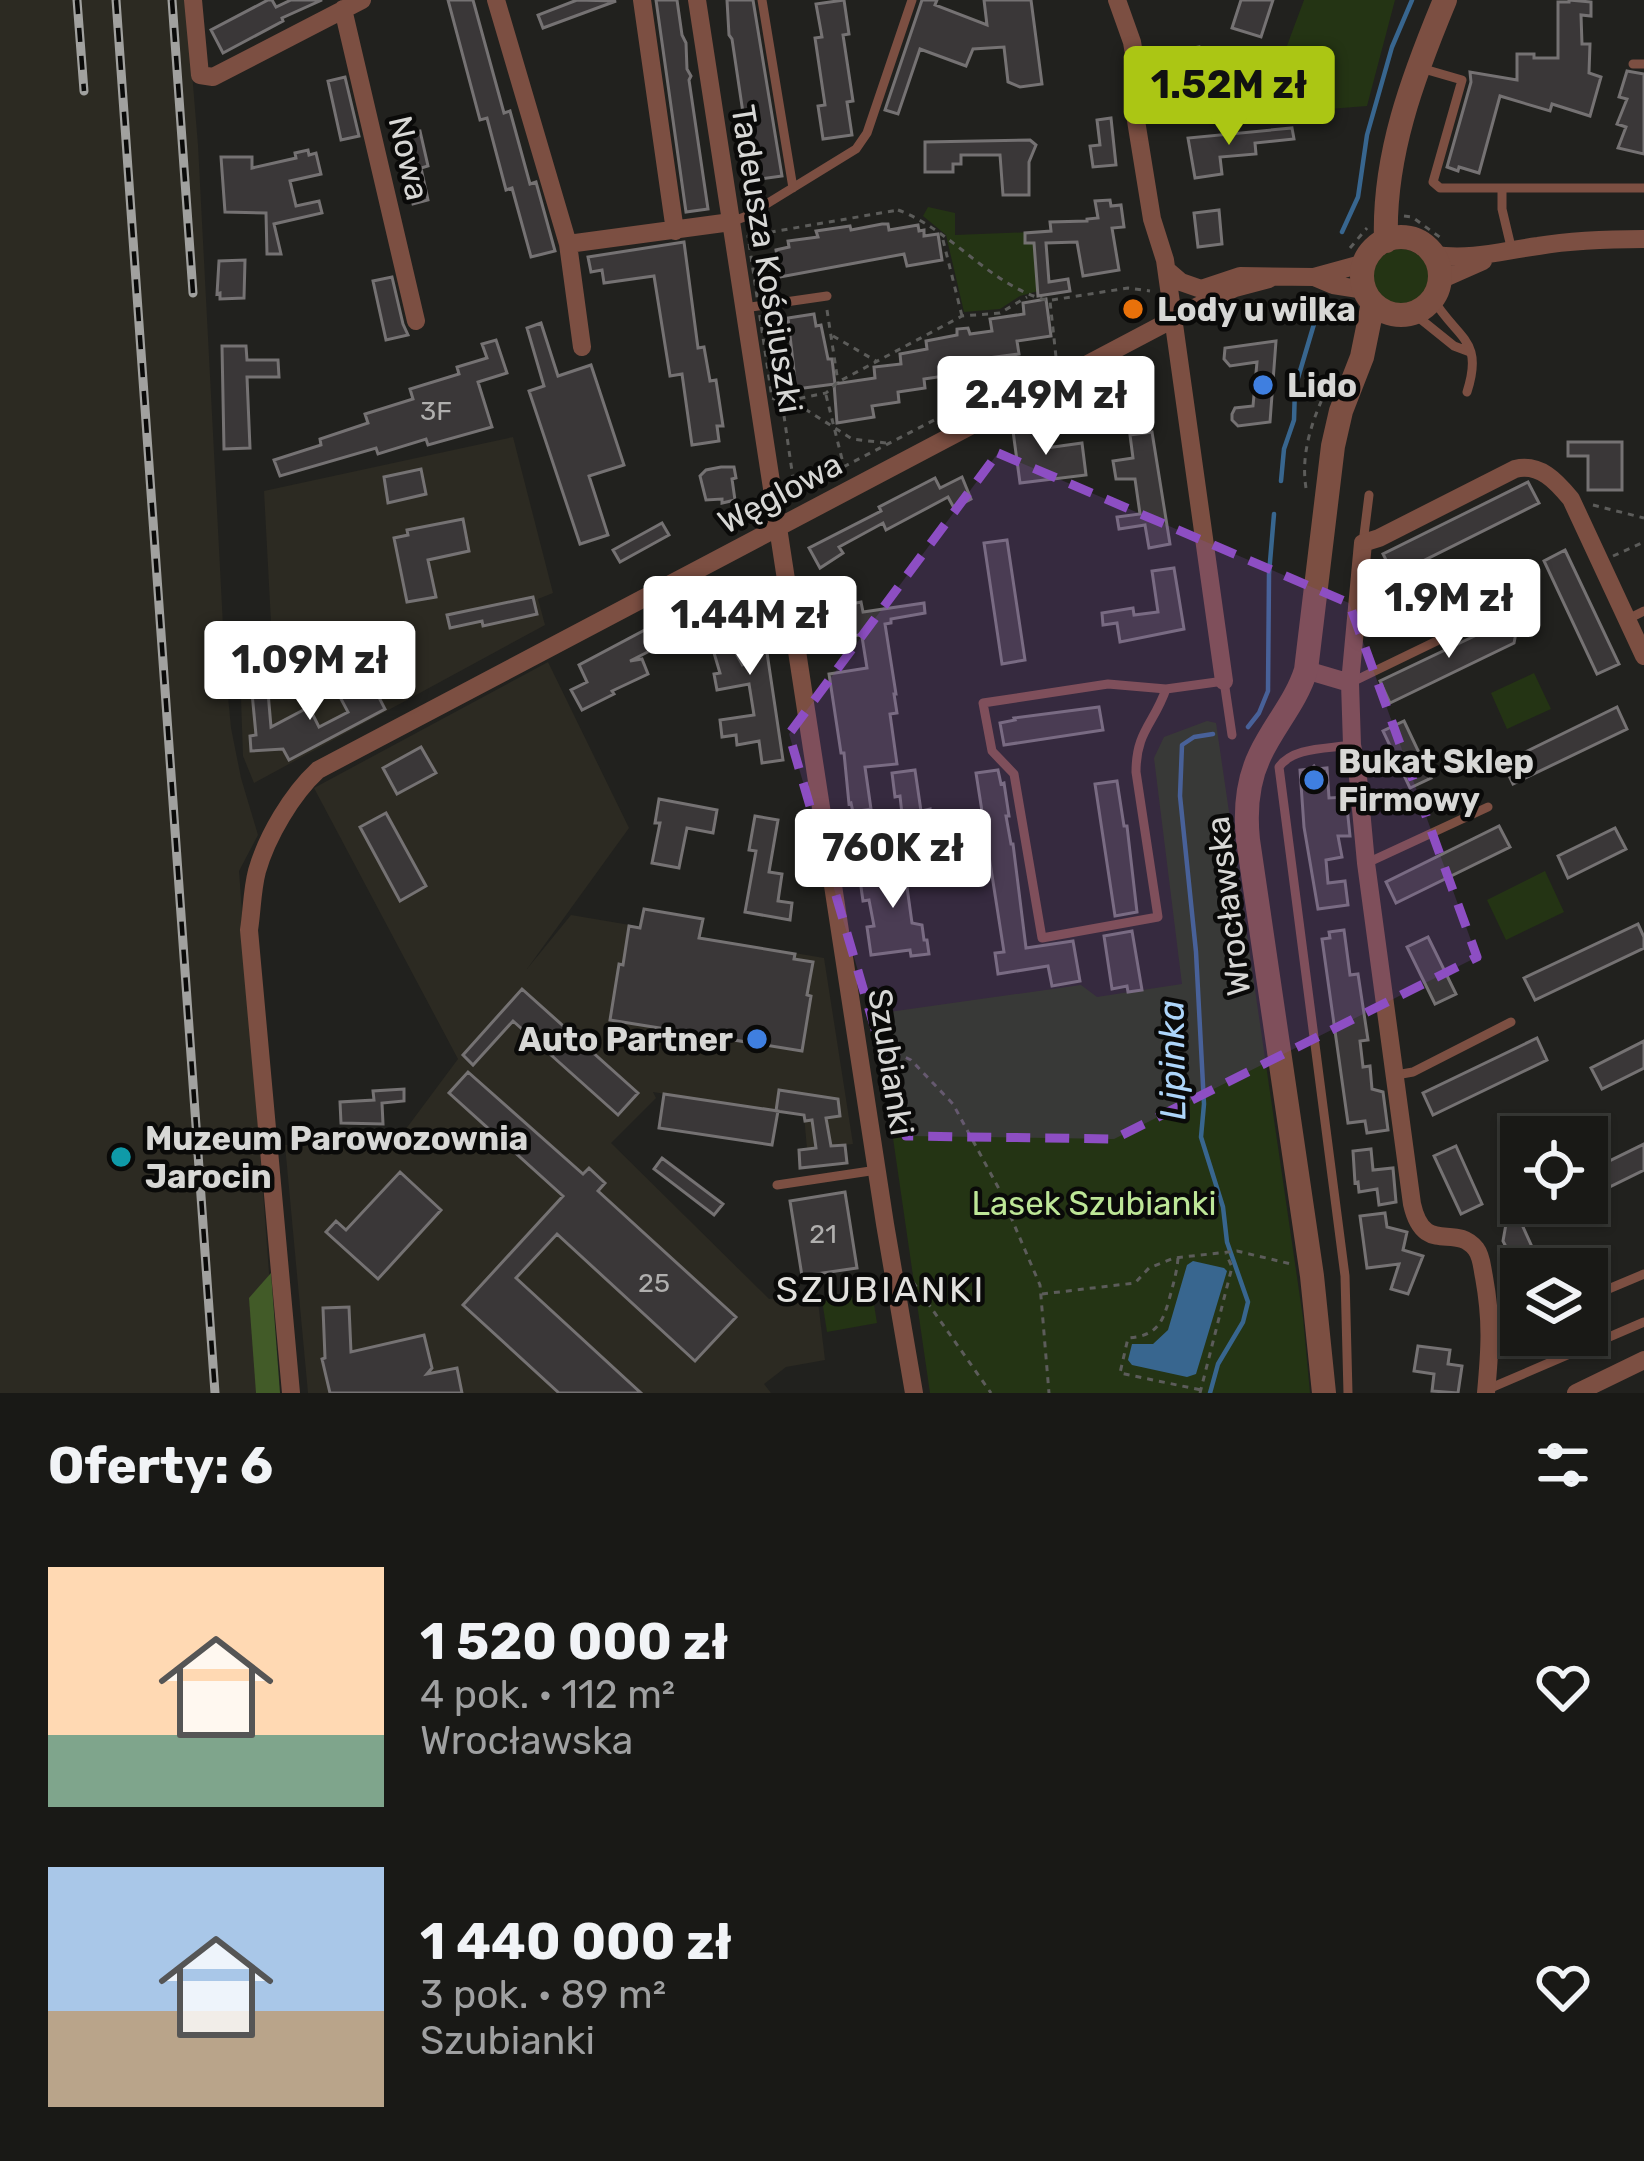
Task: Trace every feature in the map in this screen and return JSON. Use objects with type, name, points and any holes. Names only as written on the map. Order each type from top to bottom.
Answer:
[{"type":"street","points":[[193,0],[200,75],[213,77],[362,0]]},
{"type":"street","points":[[496,0],[568,244],[582,347]]},
{"type":"street","points":[[642,0],[675,231]]},
{"type":"street","name":"Tadeusza Kościuszki","points":[[697,0],[731,222],[751,307],[778,527]]},
{"type":"street","points":[[1117,0],[1136,66],[1133,102],[1152,219],[1167,270],[1224,681]]},
{"type":"street","points":[[1445,0],[1418,68],[1388,178],[1404,229],[1398,239],[1370,254],[1363,282],[1394,298],[1502,253]]},
{"type":"street","name":"Nowa","points":[[343,9],[416,321]]},
{"type":"street","points":[[568,244],[731,222]]},
{"type":"street","points":[[1394,298],[1439,267],[1427,247],[1398,239]]},
{"type":"street","points":[[1434,255],[1644,239]]},
{"type":"street","name":"Węglowa","points":[[1167,270],[1181,282],[1201,289],[1240,277],[1314,277],[1365,263]]},
{"type":"street","name":"Węglowa","points":[[1314,277],[1394,298]]},
{"type":"street","name":"Węglowa","points":[[291,1393],[250,930],[257,870],[299,788],[318,770],[778,527],[1234,289],[1269,278]]},
{"type":"street","name":"Wrocławska","points":[[1324,1393],[1312,1276],[1246,820],[1258,759],[1293,702],[1306,670],[1341,412],[1361,357],[1394,298]]},
{"type":"street","points":[[1486,1391],[1491,1317],[1480,1254],[1466,1241],[1427,1233],[1415,1218],[1394,1075],[1352,745],[1350,682],[1363,543],[1526,467],[1538,470],[1571,499],[1600,561],[1636,615],[1644,656]]},
{"type":"street","name":"Szubianki","points":[[778,527],[914,1393]]},
{"type":"street","points":[[1306,670],[1350,682]]},
{"type":"street","points":[[1576,1393],[1613,1385],[1644,1360]]},
{"type":"lane","points":[[762,0],[793,188]]},
{"type":"lane","points":[[731,222],[856,149],[867,133],[912,0]]},
{"type":"lane","points":[[1418,68],[1462,80],[1433,182],[1440,188],[1644,188]]},
{"type":"lane","points":[[1502,188],[1502,253]]},
{"type":"lane","points":[[751,307],[827,296]]},
{"type":"lane","points":[[1394,298],[1454,346],[1471,352]]},
{"type":"lane","points":[[1394,298],[1446,320],[1462,334],[1474,366],[1467,392]]},
{"type":"lane","points":[[1363,543],[1370,495]]},
{"type":"lane","points":[[1350,682],[1511,605]]},
{"type":"lane","points":[[1166,689],[1136,751],[1158,917],[1042,938],[1014,774],[992,751],[983,703],[1108,684],[1166,689],[1224,681],[1232,735]]},
{"type":"lane","name":"Wrocławska","points":[[1348,1393],[1345,1276],[1279,767],[1295,754],[1352,745]]},
{"type":"lane","points":[[1366,863],[1488,807]]},
{"type":"lane","points":[[1394,1075],[1413,1072],[1511,1022]]},
{"type":"lane","points":[[777,1185],[877,1170]]},
{"type":"lane","points":[[1608,1289],[1644,1274]]},
{"type":"lane","points":[[1486,1391],[1644,1322]]},
{"type":"lane","points":[[1490,1339],[1500,1335]]},
{"type":"path","points":[[888,443],[852,439],[802,407],[772,398],[751,307],[748,236],[898,210],[932,226],[1029,296],[1050,301],[1128,288],[1157,292]]},
{"type":"path","points":[[943,238],[962,316]]},
{"type":"path","points":[[782,401],[826,393],[838,382],[962,316],[1000,313],[1029,296]]},
{"type":"path","points":[[812,298],[826,308],[838,382]]},
{"type":"path","points":[[1351,330],[1340,313],[1348,306],[1342,299],[1394,298]]},
{"type":"path","points":[[782,401],[795,492],[1056,357],[1050,301]]},
{"type":"path","points":[[831,335],[877,362]]},
{"type":"path","points":[[1308,496],[1304,469],[1310,433],[1336,369]]},
{"type":"path","points":[[826,393],[844,466]]},
{"type":"path","points":[[1571,499],[1644,518]]},
{"type":"path","points":[[1600,561],[1644,542]]},
{"type":"path","points":[[869,1041],[911,1060],[953,1104],[998,1187],[1040,1285],[1049,1393]]},
{"type":"path","points":[[1040,1294],[1136,1283],[1149,1268],[1178,1258],[1229,1252],[1232,1267],[1201,1392],[1120,1373],[1128,1338],[1145,1337],[1162,1324],[1178,1258]]},
{"type":"path","points":[[908,1274],[991,1393]]},
{"type":"highlighted area","points":[[998,453],[1349,603],[1477,957],[1114,1139],[906,1136],[789,734]]},
{"type":"shaded area","points":[[0,0],[186,0],[225,664],[231,728],[258,835],[239,871],[278,1393],[0,1393]]},
{"type":"shaded area","points":[[513,437],[553,593],[538,599],[545,625],[254,783],[243,756],[239,642],[272,641],[264,491]]},
{"type":"shaded area","points":[[548,662],[629,828],[527,969],[571,915],[824,958],[853,1144],[807,1149],[804,1115],[653,1092],[656,1098],[611,1143],[769,1299],[817,1293],[825,1360],[786,1367],[764,1384],[771,1393],[308,1393],[285,1145],[394,1145],[458,1059],[314,788]]},
{"type":"green space","points":[[1304,0],[1395,0],[1367,106],[1290,112],[1285,51]]},
{"type":"green space","points":[[928,207],[955,213],[955,235],[1033,232],[1038,291],[1000,309],[964,312],[946,235],[923,216]]},
{"type":"green space","points":[[1401,249],[1421,257],[1429,277],[1421,297],[1401,305],[1381,297],[1373,277],[1381,257]]},
{"type":"green space","points":[[1534,673],[1551,709],[1507,729],[1491,693]]},
{"type":"green space","name":"Lasek Szubianki","points":[[1207,721],[1216,723],[1310,1393],[930,1393],[875,1014],[1081,985],[1097,997],[1182,984],[1154,758],[1164,737]]},
{"type":"green space","points":[[1545,871],[1564,912],[1506,940],[1487,900]]},
{"type":"green space","points":[[271,1273],[280,1393],[256,1393],[249,1298]]},
{"type":"green space","points":[[872,1292],[877,1323],[827,1332],[822,1300]]},
{"type":"water","points":[[1193,1261],[1227,1271],[1196,1374],[1187,1377],[1132,1365],[1128,1360],[1132,1344],[1153,1344],[1168,1330],[1187,1265]]},
{"type":"building","points":[[268,0],[276,7],[291,0],[322,0],[223,53],[211,30]]},
{"type":"building","points":[[448,0],[473,0],[504,113],[510,111],[555,251],[531,257],[512,188],[506,190],[487,118],[480,120]]},
{"type":"building","points":[[577,0],[616,1],[543,28],[538,15]]},
{"type":"building","points":[[656,0],[677,0],[708,209],[686,212]]},
{"type":"building","points":[[727,0],[753,0],[782,176],[753,180]]},
{"type":"building","points":[[844,0],[852,135],[823,139],[818,106],[825,105],[815,38],[822,37],[816,4]]},
{"type":"building","points":[[922,0],[937,0],[935,5],[987,25],[984,0],[1031,0],[1042,84],[1020,87],[1008,82],[1004,47],[973,49],[966,66],[920,49],[898,114],[885,110]]},
{"type":"building","points":[[1241,0],[1273,0],[1261,37],[1232,28]]},
{"type":"building","points":[[1558,2],[1591,2],[1591,16],[1581,15],[1582,44],[1590,44],[1589,73],[1601,77],[1590,116],[1552,104],[1550,111],[1500,96],[1479,173],[1447,167],[1470,72],[1517,80],[1517,54],[1558,58]]},
{"type":"building","points":[[1199,47],[1203,71],[1251,67],[1253,85],[1206,89],[1208,113],[1185,116],[1176,51]]},
{"type":"building","points":[[1627,71],[1644,74],[1644,154],[1618,148],[1626,127],[1617,124],[1627,99],[1619,97]]},
{"type":"building","points":[[345,77],[359,136],[341,140],[328,81]]},
{"type":"building","points":[[1111,118],[1116,165],[1093,167],[1090,146],[1100,145],[1097,120]]},
{"type":"building","points":[[1292,128],[1294,139],[1255,143],[1256,154],[1220,157],[1222,174],[1195,178],[1188,138]]},
{"type":"building","points":[[420,131],[428,166],[421,168],[428,200],[413,204],[395,137]]},
{"type":"building","points":[[1030,140],[1036,145],[1029,162],[1029,195],[1003,195],[1000,155],[961,155],[961,164],[953,164],[953,172],[925,172],[925,142]]},
{"type":"building","points":[[308,150],[309,155],[316,153],[321,174],[290,181],[296,206],[319,201],[322,213],[274,224],[281,254],[267,254],[266,213],[225,212],[221,157],[252,157],[252,168],[296,158],[295,153]]},
{"type":"building","points":[[1110,200],[1111,206],[1121,205],[1124,227],[1112,228],[1119,270],[1083,276],[1077,242],[1046,243],[1049,282],[1068,279],[1070,291],[1038,296],[1034,243],[1025,243],[1025,233],[1051,231],[1050,222],[1098,218],[1095,201]]},
{"type":"building","points":[[1219,210],[1222,244],[1198,247],[1194,213]]},
{"type":"building","points":[[888,224],[889,230],[918,225],[924,236],[938,234],[942,260],[907,266],[904,254],[780,277],[776,250],[789,247],[788,241],[818,237],[816,231]]},
{"type":"building","points":[[684,242],[698,348],[704,347],[710,381],[716,380],[723,426],[717,426],[719,441],[692,445],[682,374],[670,376],[654,276],[604,283],[602,270],[591,272],[588,257]]},
{"type":"building","points":[[245,260],[244,298],[220,299],[219,261]]},
{"type":"building","points":[[392,277],[408,335],[386,340],[373,281]]},
{"type":"building","points":[[1046,299],[1051,336],[1017,341],[1019,354],[950,363],[951,375],[924,379],[925,388],[898,392],[899,402],[872,406],[874,417],[837,423],[834,384],[875,378],[874,367],[901,364],[900,354],[927,349],[926,341],[957,335],[957,329],[968,328],[970,334],[992,331],[990,319],[1024,314],[1023,303]]},
{"type":"building","points":[[814,314],[828,359],[832,359],[835,384],[796,389],[788,318]]},
{"type":"building","points":[[541,323],[558,376],[591,365],[624,465],[589,476],[608,535],[580,544],[529,391],[544,386],[527,328]]},
{"type":"building","points":[[496,340],[507,373],[478,382],[492,427],[428,445],[426,439],[378,454],[376,448],[280,476],[274,460],[368,423],[365,414],[413,399],[410,389],[459,374],[457,367],[487,358],[482,344]]},
{"type":"building","points":[[1276,341],[1270,422],[1238,426],[1232,414],[1235,408],[1253,406],[1257,362],[1230,366],[1224,359],[1225,348]]},
{"type":"building","points":[[222,346],[246,346],[247,360],[278,360],[279,377],[247,377],[250,448],[224,449]]},
{"type":"building","points":[[1142,360],[1149,409],[1114,414],[1108,378]]},
{"type":"building","points":[[1043,427],[1046,448],[1082,443],[1086,475],[1020,483],[1013,431]]},
{"type":"building","points":[[1152,432],[1170,544],[1149,548],[1145,525],[1119,529],[1117,517],[1140,514],[1135,479],[1116,479],[1113,461],[1133,458],[1130,435]]},
{"type":"building","points":[[1568,442],[1622,442],[1622,490],[1588,490],[1588,456],[1568,456]]},
{"type":"building","points":[[734,467],[735,500],[706,500],[700,476]]},
{"type":"building","points":[[421,469],[426,494],[388,503],[384,477]]},
{"type":"building","points":[[962,477],[971,499],[954,508],[948,497],[886,530],[883,523],[839,547],[843,553],[820,568],[809,548],[935,478],[940,488]]},
{"type":"building","points":[[1528,482],[1539,503],[1407,569],[1415,585],[1402,592],[1383,554]]},
{"type":"building","points":[[463,519],[469,551],[428,560],[436,597],[407,602],[394,538],[408,535],[407,530]]},
{"type":"building","points":[[662,523],[669,535],[620,562],[613,550]]},
{"type":"building","points":[[1007,540],[1025,660],[1002,664],[984,543]]},
{"type":"building","points":[[1565,550],[1619,664],[1597,674],[1544,561]]},
{"type":"building","points":[[1174,568],[1184,629],[1120,642],[1117,623],[1103,625],[1102,613],[1133,608],[1134,615],[1158,612],[1152,571]]},
{"type":"building","points":[[836,580],[840,606],[861,602],[863,612],[924,603],[925,613],[885,624],[896,694],[897,713],[890,714],[897,764],[865,767],[871,809],[853,812],[829,674],[867,668],[859,635],[821,640],[812,584]]},
{"type":"building","points":[[752,581],[783,760],[762,763],[759,741],[737,745],[736,735],[722,737],[720,720],[754,715],[749,684],[717,690],[714,674],[720,673],[712,646],[730,642],[743,666],[731,597],[735,596],[733,584]]},
{"type":"building","points":[[533,597],[537,614],[450,628],[447,615]]},
{"type":"building","points":[[703,599],[716,616],[630,661],[642,659],[648,674],[582,710],[571,690],[587,682],[579,665]]},
{"type":"building","points":[[1504,622],[1512,624],[1514,643],[1390,703],[1380,681]]},
{"type":"building","points":[[371,682],[385,709],[289,760],[283,749],[251,751],[250,736],[256,735],[252,693],[268,692],[271,727],[309,707],[319,727],[348,712],[340,697]]},
{"type":"building","points":[[1099,707],[1103,730],[1004,745],[1000,723]]},
{"type":"building","points":[[1617,707],[1627,729],[1513,784],[1503,763]]},
{"type":"building","points":[[1404,721],[1431,778],[1410,788],[1383,731]]},
{"type":"building","points":[[421,747],[436,773],[397,794],[383,768]]},
{"type":"building","points":[[1327,768],[1329,798],[1346,797],[1350,836],[1338,836],[1342,857],[1326,860],[1328,883],[1345,881],[1348,905],[1318,909],[1300,770]]},
{"type":"building","points":[[915,770],[921,811],[953,811],[955,826],[915,834],[916,843],[859,852],[857,840],[900,833],[900,796],[895,797],[892,773]]},
{"type":"building","points":[[998,770],[1004,783],[1026,948],[1073,941],[1080,981],[1052,986],[1048,966],[998,974],[995,953],[1004,952],[976,773]]},
{"type":"building","points":[[1117,781],[1137,912],[1115,916],[1095,784]]},
{"type":"building","points":[[659,799],[717,810],[713,833],[687,828],[679,868],[652,863],[660,823],[655,823]]},
{"type":"building","points":[[386,813],[426,886],[400,901],[360,827]]},
{"type":"building","points":[[755,816],[778,820],[769,872],[782,874],[778,901],[792,903],[790,920],[745,912],[756,851],[749,850]]},
{"type":"building","points":[[1499,826],[1510,847],[1396,903],[1386,882]]},
{"type":"building","points":[[1615,828],[1626,849],[1568,878],[1558,856]]},
{"type":"building","points":[[927,864],[929,877],[906,880],[912,923],[922,925],[929,954],[911,956],[910,950],[871,955],[867,927],[874,926],[869,900],[863,901],[859,873]]},
{"type":"building","points":[[644,909],[703,919],[699,938],[795,954],[794,959],[813,962],[802,1051],[610,1020],[629,926],[640,928]]},
{"type":"building","points":[[1638,924],[1644,948],[1535,1000],[1524,978]]},
{"type":"building","points":[[1344,930],[1350,975],[1358,974],[1368,1040],[1360,1041],[1363,1067],[1370,1066],[1372,1089],[1383,1092],[1388,1130],[1367,1133],[1365,1121],[1348,1123],[1322,939],[1330,938],[1329,932]]},
{"type":"building","points":[[1132,931],[1142,990],[1112,989],[1104,936]]},
{"type":"building","points":[[1428,937],[1456,994],[1435,1004],[1407,947]]},
{"type":"building","points":[[522,989],[638,1093],[618,1115],[513,1021],[473,1065],[463,1055]]},
{"type":"building","points":[[1537,1038],[1547,1060],[1433,1115],[1423,1093]]},
{"type":"building","points":[[1644,1041],[1644,1068],[1602,1089],[1591,1068]]},
{"type":"building","points":[[468,1072],[583,1174],[589,1168],[605,1183],[598,1191],[736,1317],[695,1361],[557,1234],[516,1278],[641,1393],[559,1393],[463,1305],[563,1196],[449,1093]]},
{"type":"building","points":[[404,1089],[404,1101],[382,1103],[383,1124],[341,1123],[340,1102],[374,1100],[373,1091]]},
{"type":"building","points":[[779,1090],[838,1099],[840,1116],[826,1118],[831,1146],[845,1145],[847,1163],[800,1168],[799,1150],[816,1148],[812,1120],[776,1111]]},
{"type":"building","points":[[664,1094],[778,1111],[772,1145],[659,1128]]},
{"type":"building","points":[[1644,1144],[1644,1170],[1608,1188],[1608,1162]]},
{"type":"building","points":[[1456,1146],[1482,1204],[1461,1214],[1434,1156]]},
{"type":"building","points":[[1371,1149],[1373,1170],[1393,1168],[1396,1202],[1379,1205],[1377,1189],[1359,1192],[1353,1151]]},
{"type":"building","points":[[662,1158],[723,1204],[714,1215],[654,1169]]},
{"type":"building","points":[[400,1172],[441,1210],[378,1279],[326,1232],[336,1221],[346,1230]]},
{"type":"building","points":[[845,1192],[857,1268],[802,1276],[790,1201]]},
{"type":"building","points":[[1385,1213],[1387,1227],[1407,1232],[1403,1250],[1423,1256],[1408,1294],[1391,1289],[1399,1264],[1367,1268],[1360,1216]]},
{"type":"building","points":[[1506,1224],[1522,1224],[1533,1248],[1506,1248]]},
{"type":"building","points":[[349,1307],[351,1352],[424,1335],[432,1368],[427,1374],[457,1368],[462,1393],[330,1393],[322,1359],[323,1308]]},
{"type":"building","points":[[1418,1346],[1450,1350],[1448,1364],[1462,1366],[1458,1393],[1432,1391],[1434,1374],[1414,1371]]},
{"type":"waterway","name":"Lipinka","points":[[1342,232],[1358,197],[1367,135],[1392,47],[1412,0]]},
{"type":"waterway","name":"Lipinka","points":[[1281,481],[1284,449],[1294,420],[1295,388],[1317,314]]},
{"type":"waterway","name":"Lipinka","points":[[1248,727],[1268,691],[1274,514]]},
{"type":"waterway","name":"Lipinka","points":[[1210,1393],[1218,1364],[1243,1322],[1248,1302],[1227,1242],[1223,1207],[1201,1137],[1204,1104],[1196,952],[1180,796],[1182,745],[1213,734]]},
{"type":"railway","points":[[77,0],[84,91]]},
{"type":"railway","points":[[116,0],[215,1393]]},
{"type":"railway","points":[[172,0],[193,293]]},
{"type":"place","name":"Lody u wilka","points":[[1133,309]]},
{"type":"place","name":"Lido","points":[[1263,385]]},
{"type":"place","name":"Bukat Sklep Firmowy","points":[[1314,780]]},
{"type":"place","name":"Auto Partner","points":[[757,1039]]},
{"type":"place","name":"Muzeum Parowozownia Jarocin","points":[[121,1157]]},
{"type":"district","name":"SZUBIANKI","points":[[881,1289]]}]
